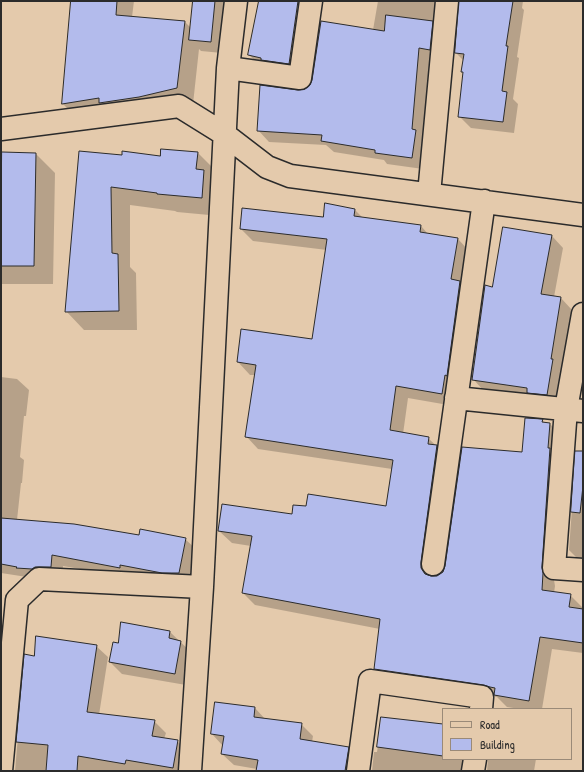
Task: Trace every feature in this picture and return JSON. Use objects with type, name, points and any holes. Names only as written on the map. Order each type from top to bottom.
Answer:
[{"type":"street","points":[[190,771],[202,587],[224,134],[228,68],[236,1]]},
{"type":"street","points":[[228,68],[300,78],[311,1]]},
{"type":"street","points":[[429,194],[447,1]]},
{"type":"street","points":[[1,129],[179,106],[224,134],[267,167],[290,176],[583,214]]},
{"type":"street","points":[[433,564],[484,201]]},
{"type":"street","points":[[583,314],[574,410],[554,568],[583,570]]},
{"type":"street","points":[[456,398],[574,410]]},
{"type":"street","points":[[1,771],[17,600],[39,579],[202,587]]},
{"type":"street","points":[[358,771],[370,681],[482,697],[481,708]]},
{"type":"street","points":[[473,771],[475,760]]},
{"type":"building","points":[[71,1],[117,1],[116,15],[185,21],[177,88],[139,97],[99,103],[99,98],[62,104]]},
{"type":"building","points":[[193,1],[215,1],[211,42],[189,40]]},
{"type":"building","points":[[259,1],[298,1],[289,64],[261,60],[261,58],[248,55]]},
{"type":"building","points":[[459,1],[513,1],[506,46],[508,46],[502,91],[507,92],[503,122],[458,117],[463,72],[461,72],[464,54],[455,53]]},
{"type":"building","points":[[386,15],[433,21],[430,50],[419,48],[412,129],[416,130],[412,158],[375,153],[375,150],[321,141],[322,135],[257,131],[260,85],[298,90],[305,89],[310,85],[321,21],[384,31]]},
{"type":"building","points":[[161,149],[198,152],[196,169],[204,170],[202,198],[157,194],[111,187],[112,253],[118,254],[119,311],[65,312],[79,151],[122,155],[122,151],[160,156]]},
{"type":"building","points":[[2,152],[36,153],[34,266],[1,266]]},
{"type":"building","points":[[325,203],[355,209],[354,216],[421,225],[420,232],[458,238],[451,279],[460,281],[447,376],[445,375],[442,394],[396,386],[390,430],[429,437],[428,444],[437,445],[421,562],[421,568],[425,574],[437,576],[443,572],[445,566],[462,447],[522,452],[525,418],[543,419],[542,422],[550,423],[542,590],[571,594],[569,607],[583,609],[583,643],[540,637],[529,701],[494,695],[495,688],[484,685],[374,669],[380,619],[242,593],[252,536],[218,531],[222,504],[292,514],[293,505],[306,506],[308,494],[386,506],[393,460],[245,437],[256,365],[237,362],[241,329],[312,339],[327,239],[240,229],[242,208],[323,217]]},
{"type":"building","points":[[503,227],[552,235],[541,294],[561,297],[547,395],[527,393],[527,388],[472,380],[485,285],[492,287]]},
{"type":"building","points":[[575,451],[583,451],[583,486],[580,513],[571,512]]},
{"type":"building","points":[[1,518],[74,524],[139,535],[140,529],[186,538],[179,573],[162,573],[120,565],[120,568],[52,555],[51,567],[35,567],[32,569],[16,568],[17,567],[1,564]]},
{"type":"building","points":[[121,622],[170,631],[169,638],[181,641],[175,674],[109,662],[113,642],[118,643]]},
{"type":"building","points":[[36,636],[97,645],[87,712],[155,720],[152,736],[178,740],[173,768],[126,760],[125,764],[78,756],[77,771],[46,771],[48,745],[16,742],[24,654],[34,656]]},
{"type":"building","points":[[215,702],[255,707],[254,717],[302,723],[300,739],[349,747],[345,771],[256,771],[258,760],[221,754],[224,736],[211,734]]},
{"type":"building","points":[[381,717],[442,724],[442,756],[377,747]]}]
